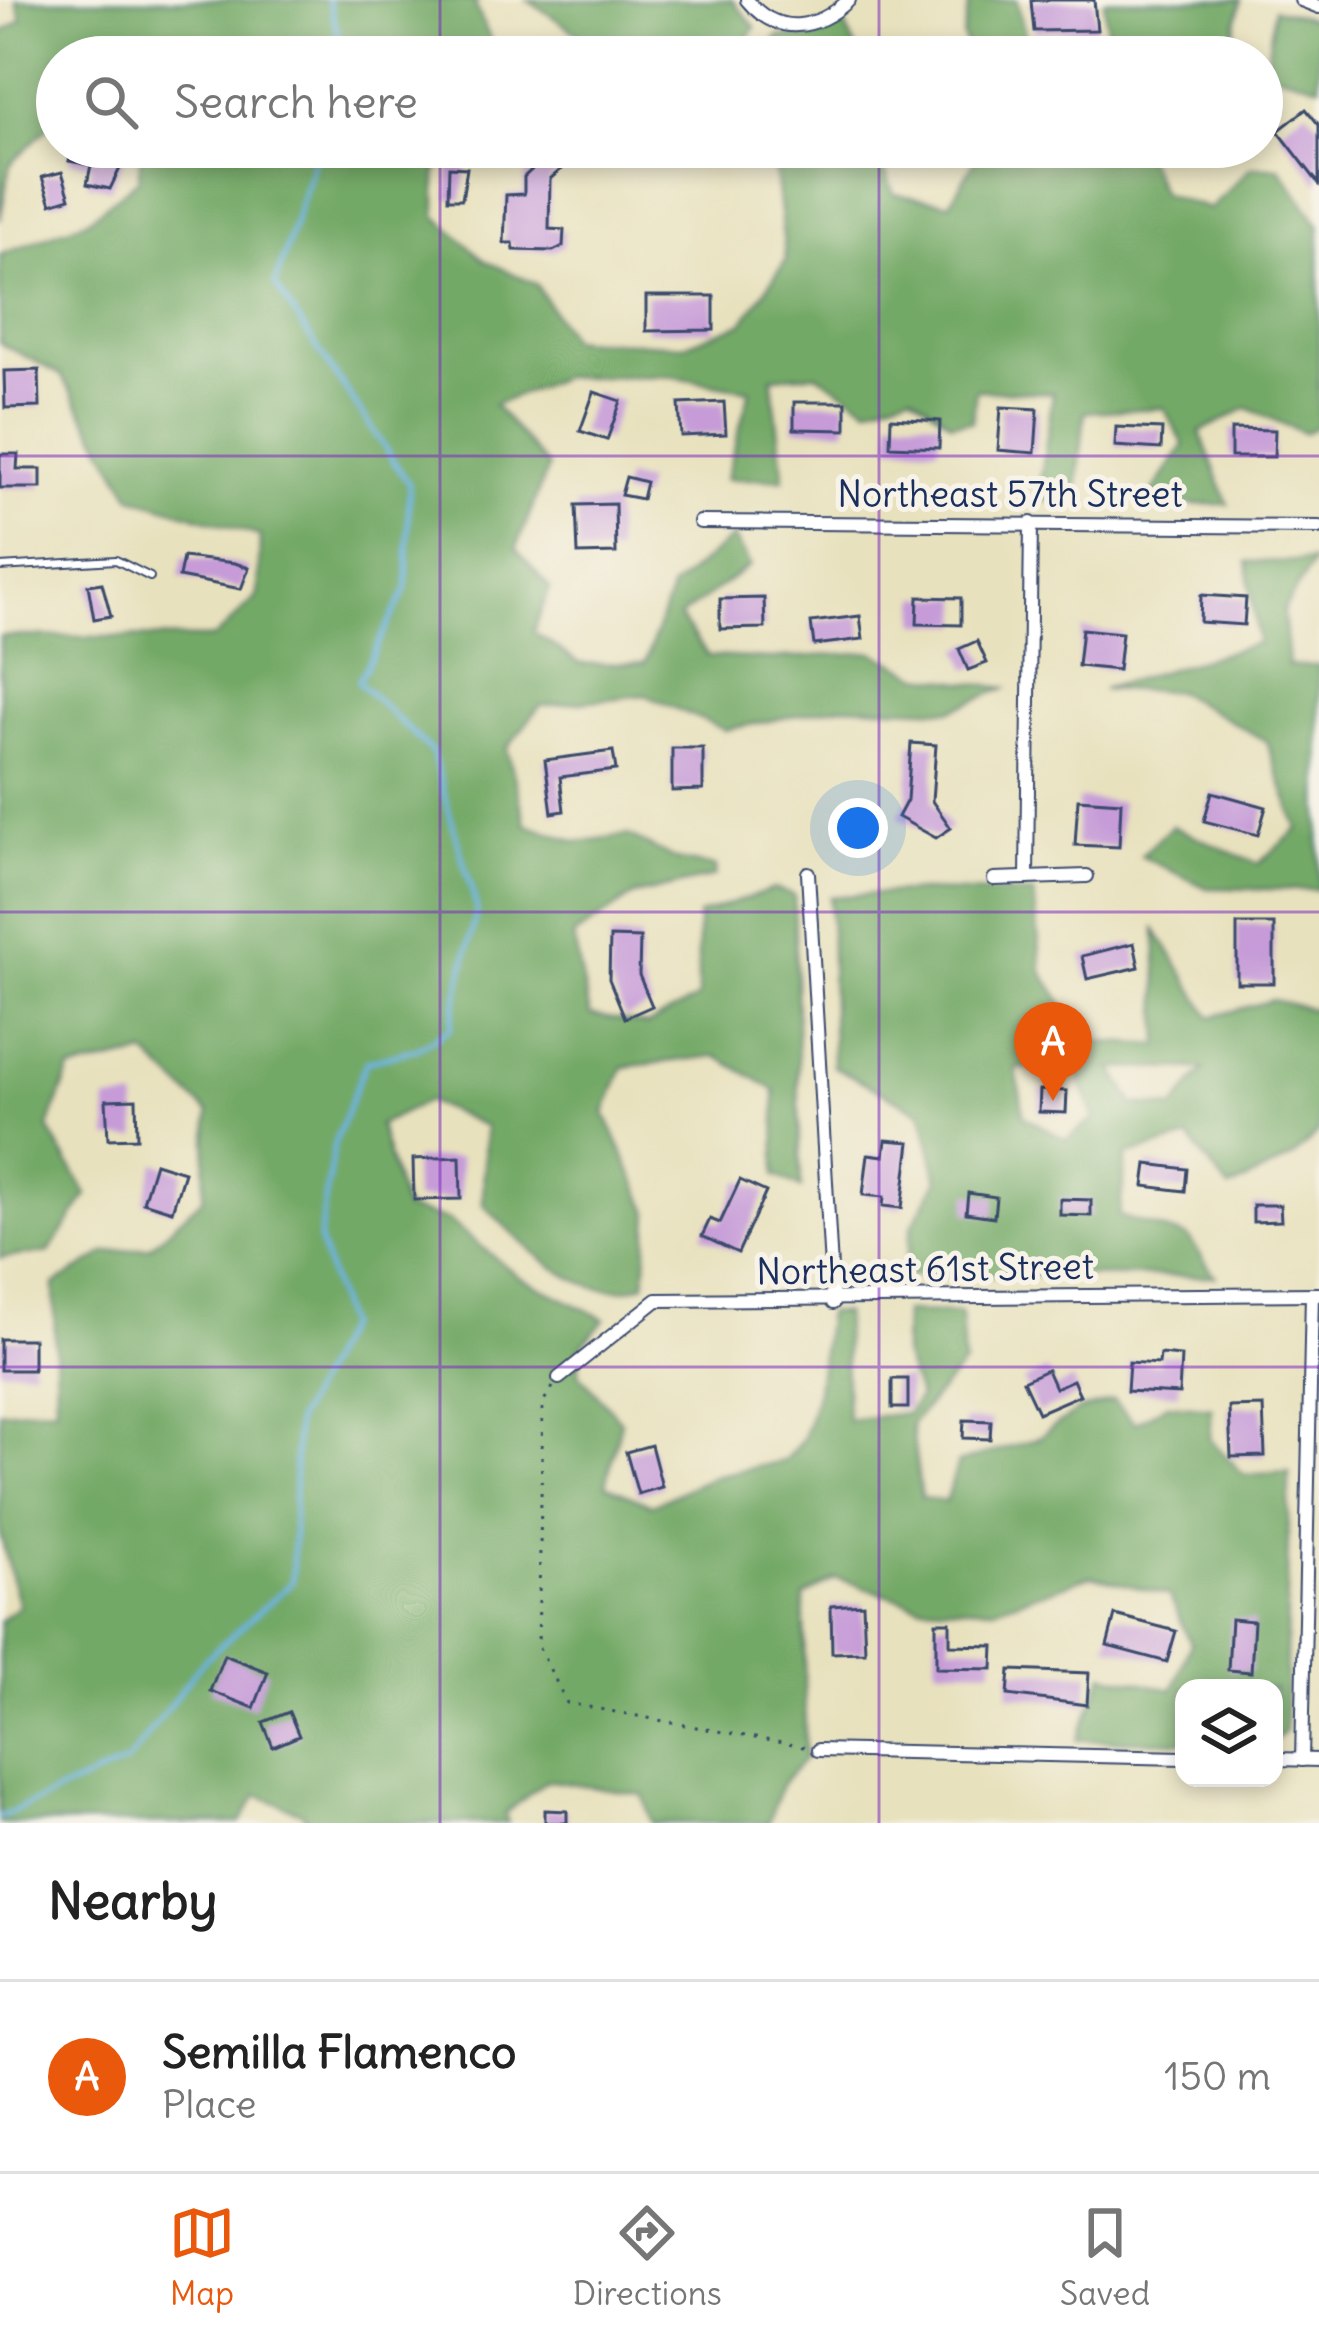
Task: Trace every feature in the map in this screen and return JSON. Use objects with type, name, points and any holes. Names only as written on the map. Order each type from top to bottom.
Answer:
[{"type":"street","points":[[747,0],[774,23],[793,26],[816,23],[849,0]]},
{"type":"street","points":[[1301,0],[1319,8]]},
{"type":"street","name":"Northeast 57th Street","points":[[700,522],[1319,527]]},
{"type":"street","points":[[1027,878],[1031,523]]},
{"type":"street","points":[[808,873],[833,1303]]},
{"type":"street","points":[[994,879],[1088,877]]},
{"type":"street","points":[[1301,1760],[1316,1294]]},
{"type":"street","name":"Northeast 61st Street","points":[[559,1378],[657,1300],[833,1303],[1316,1294]]},
{"type":"street","points":[[818,1750],[1175,1757]]},
{"type":"street","points":[[1283,1760],[1319,1760]]},
{"type":"lane","points":[[0,567],[116,560],[150,578]]},
{"type":"path","points":[[559,1378],[543,1402],[538,1646],[567,1703],[818,1750]]},
{"type":"green space","points":[[16,0],[480,0],[474,2],[489,36],[36,36],[36,139],[10,165],[0,220],[0,34],[22,19]]},
{"type":"green space","points":[[528,0],[732,0],[755,27],[750,36],[581,36]]},
{"type":"green space","points":[[970,0],[1017,0],[1025,36],[963,36]]},
{"type":"green space","points":[[1104,0],[1241,0],[1233,36],[1108,36]]},
{"type":"green space","points":[[1274,9],[1319,21],[1319,86],[1283,75],[1283,36],[1270,36]]},
{"type":"green space","points":[[844,23],[850,36],[817,36]]},
{"type":"green space","points":[[140,168],[438,168],[436,216],[484,260],[536,284],[570,339],[684,345],[743,323],[786,260],[775,168],[884,168],[894,194],[950,203],[971,168],[1151,168],[1162,194],[1210,209],[1250,168],[1280,168],[1319,225],[1319,426],[1304,433],[1247,408],[1200,432],[1228,504],[1144,505],[1184,445],[1164,408],[1085,412],[1076,500],[1038,500],[1053,393],[976,390],[972,421],[951,423],[911,393],[868,407],[817,374],[772,377],[784,479],[726,479],[750,390],[670,376],[563,377],[494,405],[548,467],[516,549],[550,588],[533,632],[581,664],[645,663],[672,588],[733,537],[750,565],[679,617],[708,656],[771,659],[873,652],[921,676],[1005,688],[951,710],[841,706],[725,730],[645,695],[540,706],[507,748],[526,824],[577,842],[628,835],[676,860],[716,867],[715,876],[635,895],[573,936],[590,1015],[647,1025],[698,998],[698,915],[774,889],[794,895],[801,1188],[776,1175],[775,1090],[716,1056],[623,1067],[605,1113],[649,1212],[645,1284],[599,1288],[556,1269],[483,1204],[485,1126],[427,1101],[379,1125],[404,1209],[448,1220],[519,1277],[605,1319],[579,1348],[579,1374],[621,1421],[606,1485],[652,1505],[714,1476],[784,1461],[803,1439],[817,1391],[827,1312],[844,1313],[847,1420],[908,1413],[919,1397],[903,1355],[904,1312],[961,1313],[964,1364],[911,1424],[921,1498],[946,1501],[958,1463],[1037,1439],[1075,1412],[1113,1400],[1135,1423],[1168,1404],[1212,1408],[1210,1439],[1244,1475],[1289,1472],[1283,1733],[1283,1679],[1177,1679],[1191,1643],[1169,1595],[1091,1576],[995,1608],[919,1605],[836,1578],[804,1597],[805,1758],[781,1785],[768,1823],[652,1823],[643,1795],[546,1780],[505,1814],[508,1823],[309,1823],[301,1812],[257,1795],[240,1823],[0,1823],[0,1621],[19,1606],[0,1533],[0,1411],[56,1407],[54,1285],[105,1253],[150,1247],[203,1198],[209,1113],[146,1054],[70,1070],[48,1128],[87,1195],[49,1252],[0,1258],[0,636],[214,638],[258,596],[260,536],[132,497],[61,375],[0,343],[0,255],[88,220],[139,179]]},
{"type":"green space","points":[[1314,561],[1283,611],[1288,666],[1319,666],[1319,890],[1207,888],[1141,856],[1172,826],[1258,864],[1298,829],[1266,741],[1176,691],[1102,689],[1258,643],[1247,562]]},
{"type":"green space","points":[[921,891],[1034,894],[1042,972],[1088,1041],[1160,1045],[1156,930],[1211,1017],[1273,1000],[1319,1011],[1319,1132],[1293,1157],[1229,1189],[1189,1138],[1127,1155],[1119,1216],[1188,1237],[1215,1276],[904,1275],[912,1226],[938,1180],[922,1113],[833,1066],[830,897]],"holes":[[[1016,1068],[1075,1068],[1095,1119],[1066,1140],[1024,1116]],[[1112,1068],[1204,1069],[1174,1108],[1134,1104]]]},
{"type":"green space","points":[[1104,1674],[1173,1690],[1175,1685],[1175,1742],[1078,1740]]},
{"type":"building","points":[[1094,0],[1097,30],[1034,31],[1031,1]]},
{"type":"building","points":[[1306,109],[1319,125],[1319,184],[1283,137],[1283,127]]},
{"type":"building","points":[[90,168],[120,168],[110,189],[87,184]]},
{"type":"building","points":[[449,168],[467,168],[462,199],[448,199]]},
{"type":"building","points":[[534,168],[563,168],[550,179],[549,229],[564,230],[563,246],[553,251],[514,250],[513,243],[504,243],[506,195],[524,194],[524,177]]},
{"type":"building","points":[[62,172],[70,198],[51,204],[42,177]]},
{"type":"building","points":[[646,296],[714,296],[714,330],[646,331]]},
{"type":"building","points":[[39,370],[40,407],[5,408],[4,371]]},
{"type":"building","points":[[594,392],[621,401],[607,440],[580,431]]},
{"type":"building","points":[[724,402],[726,434],[681,436],[679,404]]},
{"type":"building","points":[[794,402],[846,402],[846,430],[794,429]]},
{"type":"building","points":[[1001,407],[1038,409],[1035,453],[998,450]]},
{"type":"building","points":[[891,418],[940,421],[939,448],[890,446]]},
{"type":"building","points":[[1116,427],[1162,429],[1161,449],[1115,446]]},
{"type":"building","points":[[1231,429],[1275,430],[1274,457],[1231,457]]},
{"type":"building","points":[[0,454],[18,454],[17,469],[41,469],[41,488],[0,488]]},
{"type":"building","points":[[626,477],[646,482],[642,499],[621,495]]},
{"type":"building","points":[[615,504],[616,553],[578,554],[576,505]]},
{"type":"building","points":[[183,557],[249,568],[241,589],[179,577]]},
{"type":"building","points":[[102,583],[111,616],[94,619],[88,585]]},
{"type":"building","points":[[1201,595],[1246,598],[1244,625],[1200,622]]},
{"type":"building","points":[[918,597],[961,598],[961,625],[917,624]]},
{"type":"building","points":[[764,598],[765,628],[720,629],[720,599]]},
{"type":"building","points":[[860,616],[863,639],[814,645],[811,622]]},
{"type":"building","points":[[1082,629],[1122,633],[1118,670],[1078,666]]},
{"type":"building","points":[[977,641],[987,663],[968,670],[959,649]]},
{"type":"building","points":[[911,743],[936,745],[932,801],[951,828],[936,838],[898,817],[907,800]]},
{"type":"building","points":[[672,748],[703,748],[703,790],[672,791]]},
{"type":"building","points":[[613,751],[616,770],[560,777],[564,811],[552,813],[545,760]]},
{"type":"building","points":[[1212,792],[1266,807],[1258,835],[1204,821]]},
{"type":"building","points":[[1078,799],[1121,802],[1119,847],[1075,845]]},
{"type":"building","points":[[852,821],[873,821],[873,841],[859,841],[860,833],[851,832]]},
{"type":"building","points":[[1237,924],[1274,924],[1274,983],[1237,983]]},
{"type":"building","points":[[610,937],[640,938],[639,975],[652,1006],[625,1018],[609,979]]},
{"type":"building","points":[[1134,943],[1139,967],[1087,979],[1082,956]]},
{"type":"building","points":[[1040,1090],[1067,1091],[1066,1113],[1039,1112]]},
{"type":"building","points":[[136,1099],[137,1138],[108,1139],[106,1100]]},
{"type":"building","points":[[886,1140],[910,1142],[902,1208],[883,1206],[884,1197],[863,1195],[868,1154],[884,1156]]},
{"type":"building","points":[[460,1157],[461,1199],[414,1200],[413,1159]]},
{"type":"building","points":[[155,1163],[184,1172],[172,1211],[143,1202]]},
{"type":"building","points":[[1147,1164],[1187,1169],[1185,1191],[1144,1186]]},
{"type":"building","points":[[740,1180],[766,1192],[738,1253],[702,1236],[710,1219],[720,1223]]},
{"type":"building","points":[[968,1193],[996,1197],[994,1217],[966,1213]]},
{"type":"building","points":[[1060,1199],[1091,1200],[1091,1216],[1060,1215]]},
{"type":"building","points":[[1253,1205],[1280,1205],[1281,1221],[1253,1222]]},
{"type":"building","points":[[0,1339],[33,1339],[33,1370],[0,1370]]},
{"type":"building","points":[[1160,1354],[1181,1356],[1179,1394],[1127,1391],[1129,1362],[1159,1364]]},
{"type":"building","points":[[1047,1370],[1055,1388],[1073,1380],[1080,1395],[1038,1413],[1023,1381]]},
{"type":"building","points":[[892,1379],[908,1379],[908,1408],[892,1408]]},
{"type":"building","points":[[1263,1406],[1265,1456],[1231,1457],[1229,1407]]},
{"type":"building","points":[[964,1420],[991,1421],[990,1439],[963,1438]]},
{"type":"building","points":[[651,1445],[662,1487],[638,1494],[626,1452]]},
{"type":"building","points":[[863,1604],[865,1652],[832,1653],[831,1606]]},
{"type":"building","points":[[1115,1615],[1176,1631],[1167,1662],[1107,1646]]},
{"type":"building","points":[[1231,1619],[1254,1621],[1251,1672],[1228,1670]]},
{"type":"building","points":[[936,1622],[950,1622],[950,1645],[994,1646],[993,1669],[936,1668]]},
{"type":"building","points":[[224,1655],[268,1672],[254,1708],[210,1691]]},
{"type":"building","points":[[1010,1670],[1089,1673],[1087,1705],[1008,1695]]},
{"type":"building","points":[[289,1712],[299,1736],[273,1747],[263,1722]]},
{"type":"building","points":[[545,1810],[567,1811],[567,1823],[545,1823]]},
{"type":"waterway","points":[[328,0],[339,36]]},
{"type":"waterway","points":[[0,1817],[127,1762],[202,1662],[292,1582],[296,1421],[345,1325],[319,1240],[334,1144],[366,1062],[416,1049],[450,1029],[477,909],[432,752],[358,682],[407,588],[409,484],[275,285],[311,168]]},
{"type":"place","name":"Semilla Flamenco","points":[[1053,1101]]}]
